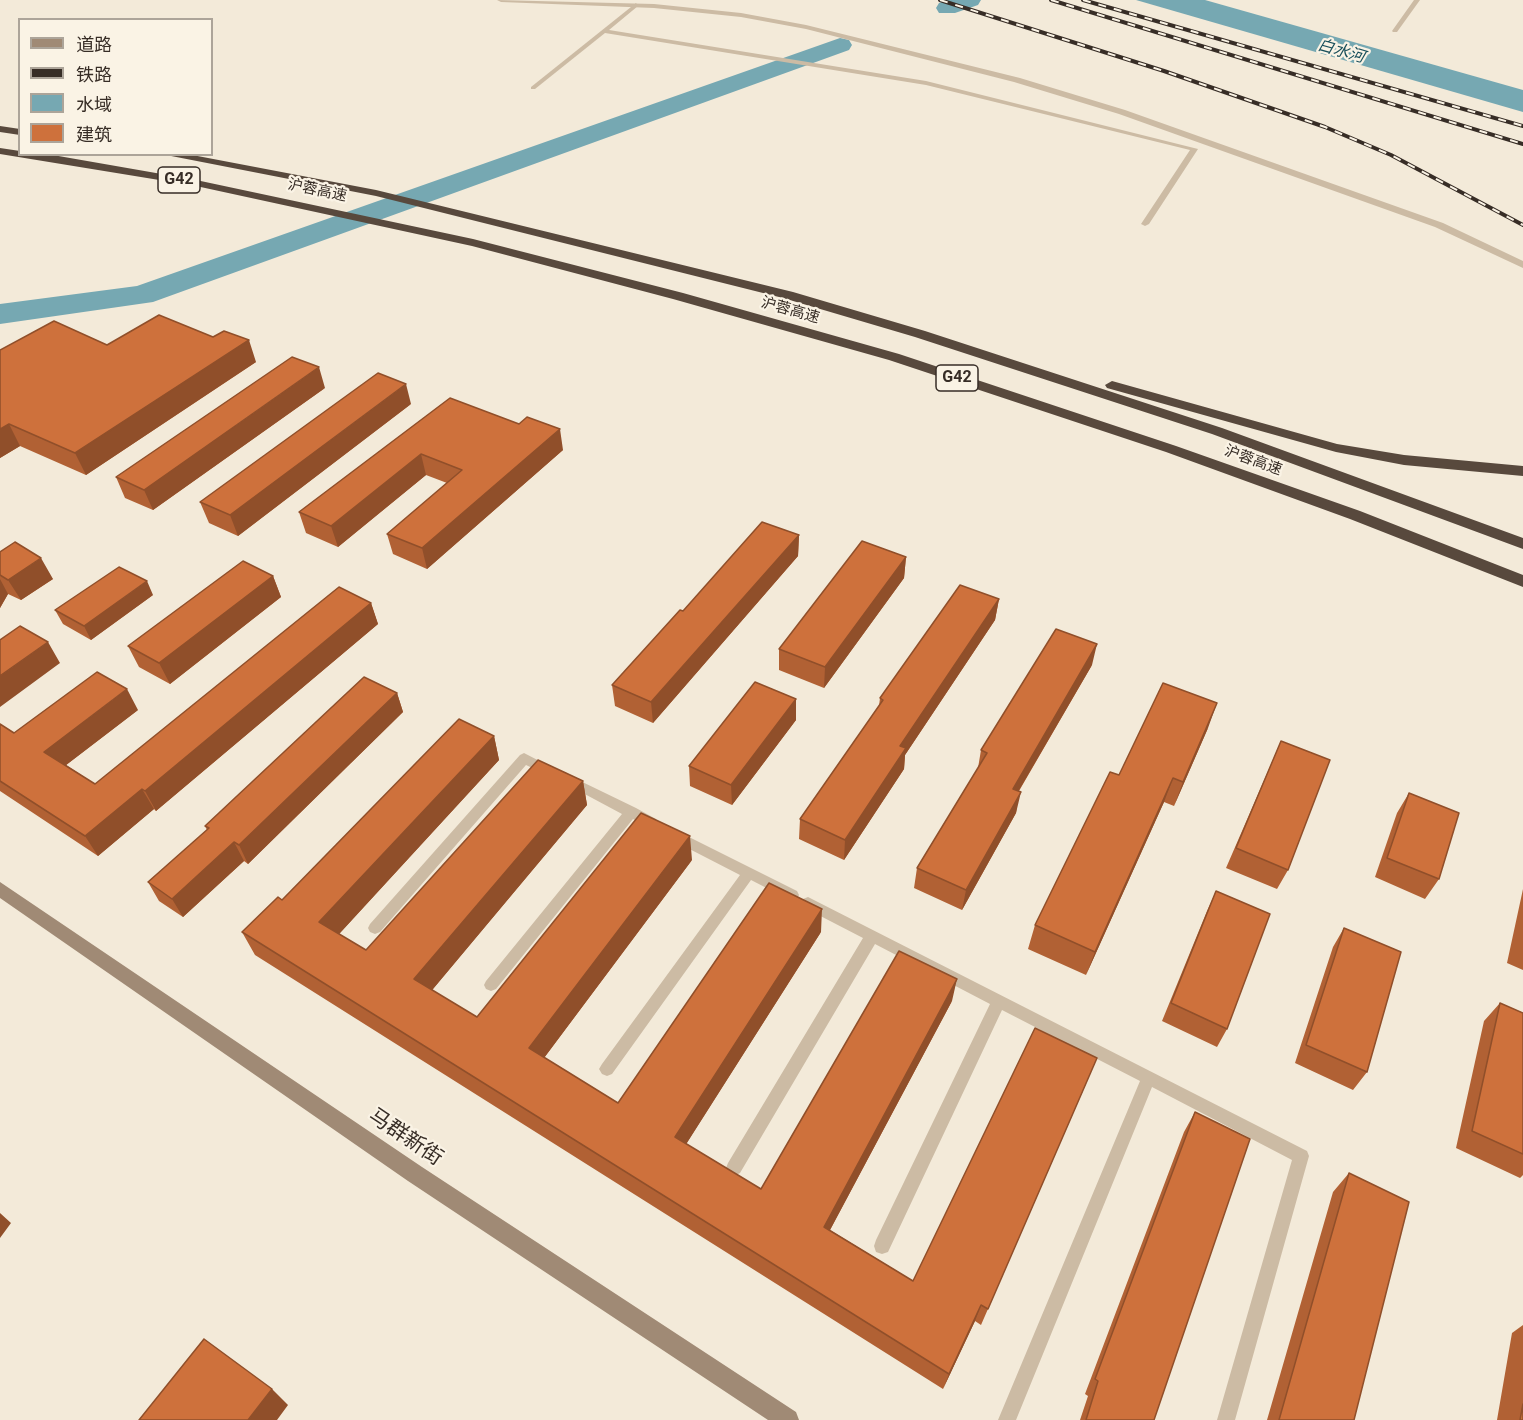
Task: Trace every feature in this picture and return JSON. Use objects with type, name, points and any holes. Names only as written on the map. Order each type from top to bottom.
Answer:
[{"type":"highway","name":"沪蓉高速","points":[[0,151],[18,153]]},
{"type":"highway","name":"沪蓉高速","points":[[34,156],[196,183],[376,220],[678,296],[894,357],[1171,449],[1355,515],[1523,581]]},
{"type":"highway","name":"沪蓉高速","points":[[176,156],[376,194],[788,295],[920,334],[1217,431],[1523,544]]},
{"type":"highway","points":[[920,334],[1227,415],[1336,448],[1404,460],[1523,471]]},
{"type":"main road","name":"马群新街","points":[[0,890],[415,1174],[788,1420]]},
{"type":"street","points":[[501,0],[636,5],[741,15],[806,27],[1017,80],[1122,112],[1439,225],[1523,265]]},
{"type":"lane","points":[[1395,32],[1417,0]]},
{"type":"lane","points":[[533,88],[636,5]]},
{"type":"lane","points":[[604,31],[926,83],[1194,149],[1145,224]]},
{"type":"lane","points":[[375,928],[524,758],[1301,1156],[1226,1420]]},
{"type":"lane","points":[[491,985],[631,812]]},
{"type":"lane","points":[[607,1069],[749,873]]},
{"type":"lane","points":[[734,1168],[872,936]]},
{"type":"lane","points":[[882,1246],[999,1000]]},
{"type":"lane","points":[[1007,1420],[1149,1077]]},
{"type":"water","name":"白水河","points":[[1136,0],[1205,0],[1523,90],[1523,112]]},
{"type":"building","points":[[159,315],[213,337],[224,331],[249,340],[75,453],[9,424],[0,429],[0,350],[54,321],[107,345]]},
{"type":"building","points":[[292,357],[319,367],[144,490],[116,477]]},
{"type":"building","points":[[378,373],[406,384],[230,515],[200,502]]},
{"type":"building","points":[[450,398],[519,424],[527,417],[560,429],[422,548],[387,534],[462,470],[421,454],[331,526],[299,512]]},
{"type":"building","points":[[762,522],[799,535],[651,702],[612,685],[680,610],[683,611]]},
{"type":"building","points":[[862,541],[906,557],[825,667],[779,649]]},
{"type":"building","points":[[15,542],[41,558],[8,580],[0,575],[0,552]]},
{"type":"building","points":[[243,561],[273,576],[159,663],[128,646]]},
{"type":"building","points":[[119,567],[147,581],[84,626],[55,610]]},
{"type":"building","points":[[960,585],[999,599],[900,746],[906,748],[845,840],[800,819],[883,700],[880,698]]},
{"type":"building","points":[[339,587],[371,603],[145,791],[142,789],[85,836],[0,781],[0,724],[14,733],[97,672],[127,689],[44,752],[95,784]]},
{"type":"building","points":[[20,626],[48,642],[0,676],[0,640]]},
{"type":"building","points":[[1056,629],[1097,644],[1013,789],[1021,792],[966,890],[917,868],[987,753],[981,750]]},
{"type":"building","points":[[364,677],[397,693],[239,845],[234,842],[172,899],[148,882],[209,828],[205,826]]},
{"type":"building","points":[[755,682],[796,699],[731,785],[689,766]]},
{"type":"building","points":[[1163,683],[1217,703],[1183,782],[1173,778],[1095,952],[1035,925],[1110,772],[1119,775]]},
{"type":"building","points":[[459,719],[494,736],[319,922],[366,950],[538,760],[583,781],[414,979],[477,1017],[641,813],[690,836],[529,1048],[618,1103],[769,883],[822,909],[675,1137],[761,1189],[899,951],[957,979],[824,1227],[913,1281],[1035,1028],[1097,1058],[988,1309],[981,1305],[949,1374],[242,932],[278,897],[282,900]]},
{"type":"building","points":[[1281,741],[1330,760],[1288,870],[1236,848]]},
{"type":"building","points":[[1409,793],[1459,813],[1439,879],[1387,858]]},
{"type":"building","points":[[1216,891],[1270,914],[1227,1029],[1171,1003]]},
{"type":"building","points":[[1344,928],[1401,952],[1367,1072],[1306,1045]]},
{"type":"building","points":[[1500,1003],[1523,1013],[1523,1154],[1472,1131]]},
{"type":"building","points":[[1195,1112],[1250,1139],[1154,1420],[1086,1420],[1098,1381],[1095,1379]]},
{"type":"building","points":[[1349,1173],[1409,1202],[1354,1420],[1279,1420]]},
{"type":"building","points":[[204,1339],[272,1389],[248,1420],[139,1420]]},
{"type":"building","points":[[1523,1404],[1523,1420],[1520,1420]]},
{"type":"waterway","points":[[947,8],[970,0]]},
{"type":"waterway","points":[[0,314],[142,295],[840,45]]},
{"type":"railway","points":[[940,0],[1164,71],[1325,127],[1391,155],[1523,225]]},
{"type":"railway","points":[[1051,0],[1523,144]]},
{"type":"railway","points":[[1083,0],[1523,126]]}]
